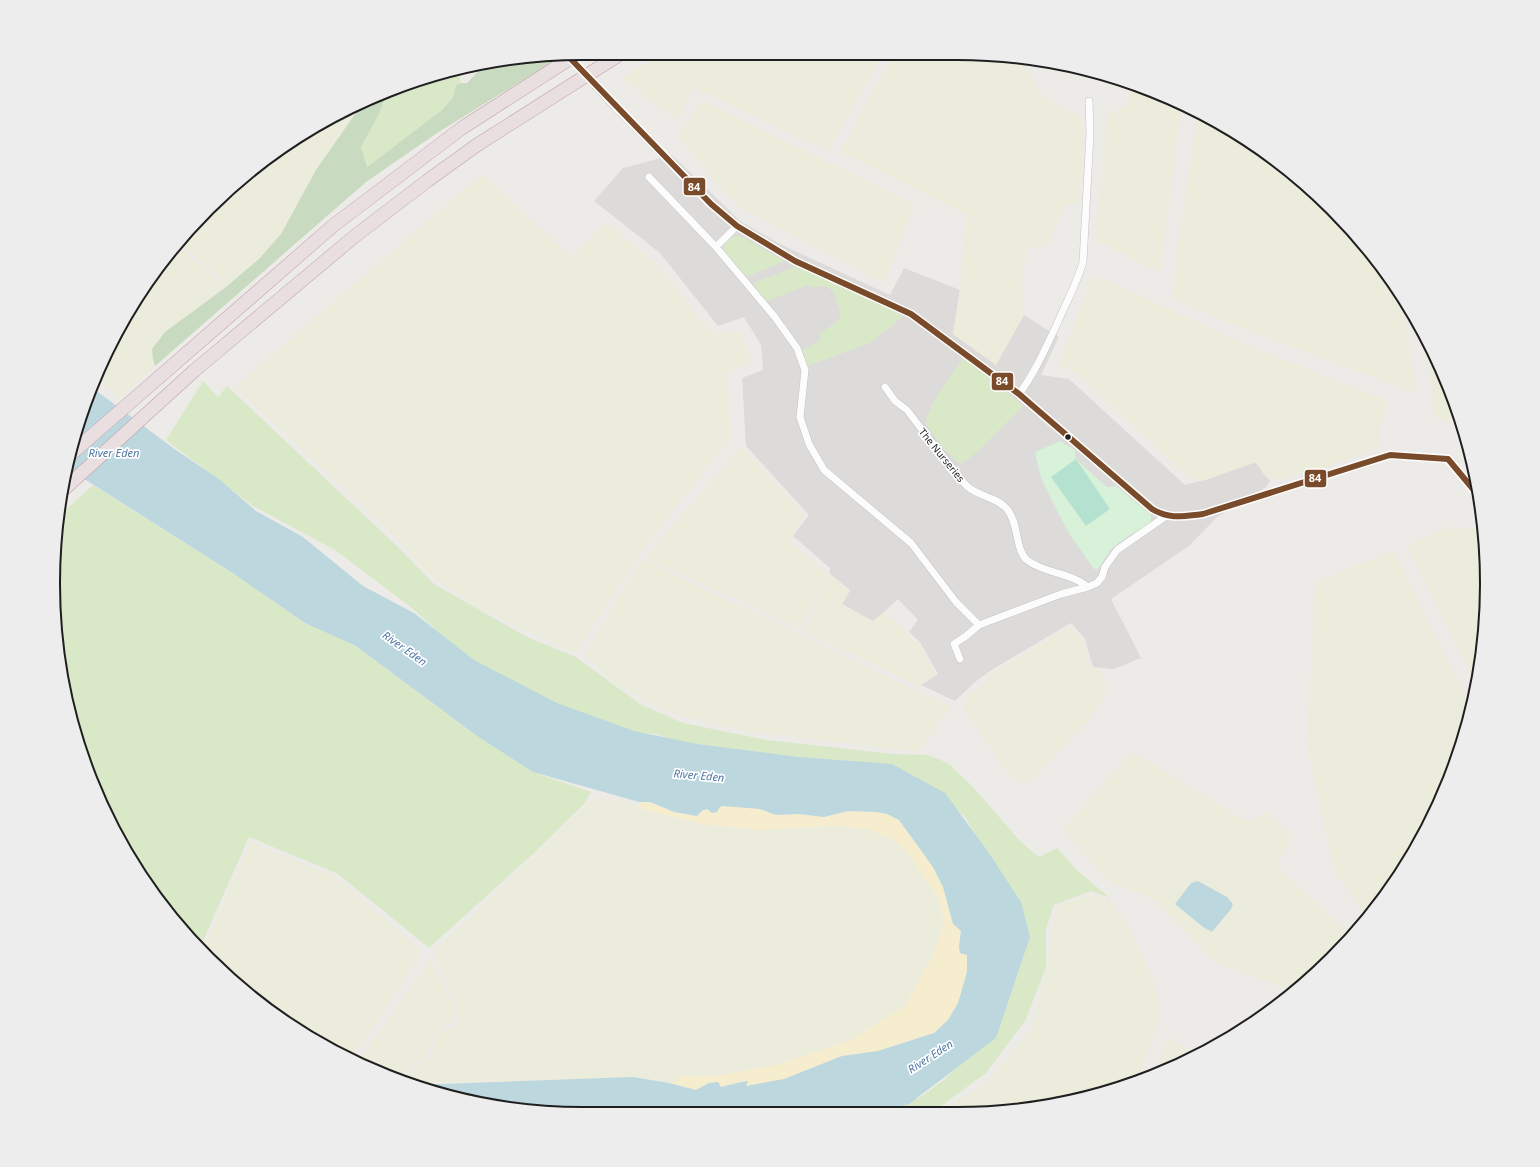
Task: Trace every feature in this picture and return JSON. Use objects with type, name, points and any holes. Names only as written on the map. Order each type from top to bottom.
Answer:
[{"type":"highway","points":[[78,448],[334,225],[462,128],[567,60]]},
{"type":"highway","points":[[69,484],[195,370],[355,236],[427,181],[478,145],[611,60]]},
{"type":"street","points":[[572,60],[615,107],[711,204],[736,226],[795,261],[911,314],[1019,394],[1152,510],[1166,516],[1173,517],[1203,514],[1390,455],[1448,459],[1471,487]]},
{"type":"street","points":[[1019,394],[1048,343],[1079,275],[1083,262],[1090,134],[1089,101]]},
{"type":"street","points":[[649,177],[716,247],[774,316],[797,348],[805,370],[800,418],[809,444],[824,470],[912,543],[956,602],[979,625]]},
{"type":"street","points":[[716,247],[736,226]]},
{"type":"street","name":"The Nurseries","points":[[885,387],[895,401],[907,410],[968,487],[984,496],[998,500],[1008,510],[1015,521],[1018,540],[1026,558],[1038,567],[1068,575],[1081,581],[1088,587]]},
{"type":"street","points":[[960,659],[954,644],[979,625],[1061,594],[1097,583],[1102,577],[1106,566],[1118,550],[1166,516]]},
{"type":"shaded area","points":[[672,155],[740,221],[782,245],[890,295],[904,268],[960,290],[953,334],[996,364],[1024,315],[1059,337],[1041,375],[1069,379],[1185,485],[1205,480],[1256,462],[1263,473],[1270,480],[1266,487],[1216,518],[1189,546],[1111,599],[1141,658],[1114,669],[1093,667],[1085,639],[1071,623],[993,669],[975,682],[955,701],[921,685],[938,674],[920,642],[909,632],[918,620],[898,599],[873,622],[842,604],[850,590],[830,574],[830,568],[793,536],[809,515],[746,446],[742,378],[763,370],[761,345],[744,317],[718,326],[660,253],[594,201],[623,168]]},
{"type":"shaded area","points":[[1075,450],[1116,486],[1107,487],[1075,458]]},
{"type":"green space","points":[[653,60],[881,60],[828,151],[707,94],[693,89],[677,120],[622,78]]},
{"type":"green space","points":[[891,60],[991,61],[1023,64],[1043,97],[1082,118],[1084,147],[1079,204],[1066,204],[1050,239],[1038,250],[840,152]]},
{"type":"green space","points":[[554,61],[437,133],[366,182],[155,366],[152,349],[165,332],[226,287],[259,259],[281,234],[316,170],[357,112],[384,100],[379,114],[361,147],[367,167],[442,110],[453,97],[456,85],[467,83],[479,71],[515,64]]},
{"type":"green space","points":[[1049,68],[1065,71],[1058,74]]},
{"type":"green space","points":[[459,75],[461,83],[456,85],[453,96],[442,110],[367,167],[361,147],[379,114],[384,100],[415,88]]},
{"type":"green space","points":[[1127,89],[1181,111],[1160,273],[1096,240],[1107,115],[1126,105]]},
{"type":"green space","points":[[703,100],[915,205],[884,283],[737,206],[677,136]]},
{"type":"green space","points":[[357,112],[316,170],[281,234],[259,259],[160,338],[152,349],[155,366],[118,400],[114,393],[100,382],[130,322],[148,293],[181,249],[219,281],[221,279],[183,246],[213,213],[265,168],[322,130]]},
{"type":"green space","points":[[1197,119],[1247,148],[1302,190],[1327,213],[1372,265],[1404,313],[1415,389],[1411,391],[1242,328],[1172,299],[1180,230]]},
{"type":"green space","points":[[482,174],[572,258],[605,222],[656,263],[712,334],[740,331],[752,362],[727,372],[731,436],[637,558],[576,653],[481,609],[426,573],[396,537],[235,387]]},
{"type":"green space","points":[[966,216],[1027,246],[1022,286],[1024,315],[996,365],[953,334],[960,290]]},
{"type":"green space","points":[[737,236],[742,237],[785,261],[748,276],[742,273],[730,262],[724,250],[724,245],[729,240]]},
{"type":"green space","points":[[797,266],[899,313],[901,316],[900,319],[870,343],[807,366],[803,350],[821,340],[819,334],[838,321],[841,313],[834,292],[826,286],[814,287],[808,285],[765,302],[754,286],[754,283]]},
{"type":"green space","points":[[1098,276],[1251,347],[1388,401],[1380,424],[1380,442],[1377,449],[1322,468],[1280,479],[1270,480],[1263,473],[1256,462],[1205,480],[1196,480],[1183,472],[1078,375],[1059,365],[1091,278]]},
{"type":"green space","points":[[1426,352],[1440,383],[1454,421],[1435,418]]},
{"type":"green space","points":[[964,357],[1023,406],[975,454],[960,464],[943,448],[925,423],[937,397]]},
{"type":"green space","points":[[203,381],[218,397],[227,386],[399,548],[434,584],[527,637],[576,657],[640,704],[683,723],[767,740],[895,754],[928,755],[948,763],[972,786],[1021,842],[1039,857],[1057,848],[1077,870],[1110,898],[1091,891],[1054,905],[1046,929],[1046,968],[1025,1021],[986,1073],[940,1107],[850,1107],[919,1098],[944,1080],[986,1036],[1011,899],[966,818],[929,786],[718,753],[655,734],[599,728],[477,667],[412,608],[335,550],[253,506],[166,440]]},
{"type":"green space","points":[[1060,441],[1075,450],[1075,458],[1107,487],[1116,486],[1151,515],[1151,521],[1149,524],[1128,536],[1111,549],[1098,569],[1094,569],[1070,535],[1041,478],[1035,452]]},
{"type":"green space","points":[[742,446],[804,515],[789,541],[828,575],[800,628],[645,558]]},
{"type":"green space","points":[[1076,459],[1110,509],[1086,526],[1051,477]]},
{"type":"green space","points":[[93,485],[234,574],[305,623],[356,646],[477,736],[533,772],[591,792],[584,804],[535,852],[429,948],[338,874],[249,837],[202,943],[168,902],[130,845],[100,784],[88,752],[70,686],[64,652],[60,584],[61,549],[65,511]]},
{"type":"green space","points":[[1450,527],[1477,530],[1480,584],[1479,618],[1476,652],[1472,676],[1407,545]]},
{"type":"green space","points":[[1394,551],[1467,699],[1452,752],[1426,815],[1392,874],[1363,913],[1334,870],[1307,746],[1315,582]]},
{"type":"green space","points":[[642,559],[951,706],[918,752],[743,731],[673,714],[618,686],[584,655]]},
{"type":"green space","points":[[830,574],[850,591],[842,604],[873,621],[884,612],[919,644],[936,675],[918,686],[803,631]]},
{"type":"green space","points":[[1070,626],[1083,640],[1090,667],[1099,669],[1106,685],[1104,688],[1107,695],[1090,718],[1031,782],[1013,780],[964,711],[966,699],[970,694],[985,683],[990,674]]},
{"type":"green space","points":[[1132,752],[1248,822],[1269,812],[1293,839],[1276,865],[1347,932],[1327,954],[1287,989],[1216,963],[1154,900],[1108,881],[1063,829]]},
{"type":"green space","points":[[594,797],[631,803],[638,808],[702,824],[760,830],[845,826],[871,830],[894,840],[908,854],[938,897],[944,921],[935,953],[905,1006],[851,1040],[776,1065],[708,1077],[683,1076],[669,1083],[633,1077],[429,1083],[405,1075],[432,1055],[439,1032],[454,1027],[461,1018],[434,952]]},
{"type":"green space","points":[[251,842],[335,876],[421,951],[366,1040],[354,1054],[322,1037],[265,999],[238,977],[205,945]]},
{"type":"green space","points":[[1093,894],[1110,901],[1129,927],[1156,986],[1159,1021],[1140,1073],[1092,1089],[1025,1103],[991,1106],[946,1107],[985,1085],[1032,1028],[1050,949],[1057,906]]},
{"type":"green space","points":[[431,958],[457,1014],[452,1023],[438,1029],[428,1053],[402,1074],[361,1057]]},
{"type":"green space","points":[[1168,1037],[1191,1052],[1188,1053],[1157,1067]]},
{"type":"sand","points":[[640,802],[650,802],[674,812],[697,816],[703,810],[723,806],[760,809],[776,815],[799,814],[824,817],[848,811],[876,812],[887,814],[899,820],[933,867],[943,887],[953,924],[961,931],[959,947],[967,955],[967,972],[958,1003],[948,1021],[934,1033],[878,1051],[842,1056],[784,1079],[746,1086],[747,1081],[721,1087],[709,1083],[696,1090],[669,1083],[683,1076],[708,1077],[776,1065],[851,1040],[905,1006],[934,954],[944,921],[938,897],[908,854],[894,840],[870,830],[845,826],[829,826],[760,830],[702,824],[638,808]]},
{"type":"water","name":"River Eden","points":[[97,391],[173,448],[219,479],[256,511],[303,537],[363,586],[414,613],[474,660],[557,703],[634,731],[697,744],[798,757],[892,764],[945,793],[989,853],[1021,902],[1030,937],[996,1038],[909,1104],[898,1107],[549,1106],[515,1103],[481,1097],[432,1084],[633,1077],[669,1083],[696,1090],[709,1083],[718,1082],[721,1087],[748,1081],[746,1086],[784,1079],[842,1056],[878,1051],[934,1033],[948,1020],[958,1003],[967,972],[967,955],[960,953],[959,947],[961,931],[953,924],[943,887],[933,867],[899,820],[887,814],[848,811],[824,817],[799,814],[776,815],[760,809],[723,806],[720,807],[717,812],[712,813],[707,809],[703,810],[697,816],[674,812],[650,802],[639,802],[533,772],[477,736],[356,646],[305,623],[234,574],[72,471],[88,415]]},
{"type":"water","points":[[1198,881],[1227,897],[1233,904],[1231,909],[1212,932],[1203,927],[1175,904],[1191,883]]},
{"type":"transit line","name":"84","points":[[572,60],[711,204],[737,226],[795,261],[911,314],[1019,394],[1152,509],[1171,516],[1203,514],[1390,455],[1448,459],[1471,487]]}]
